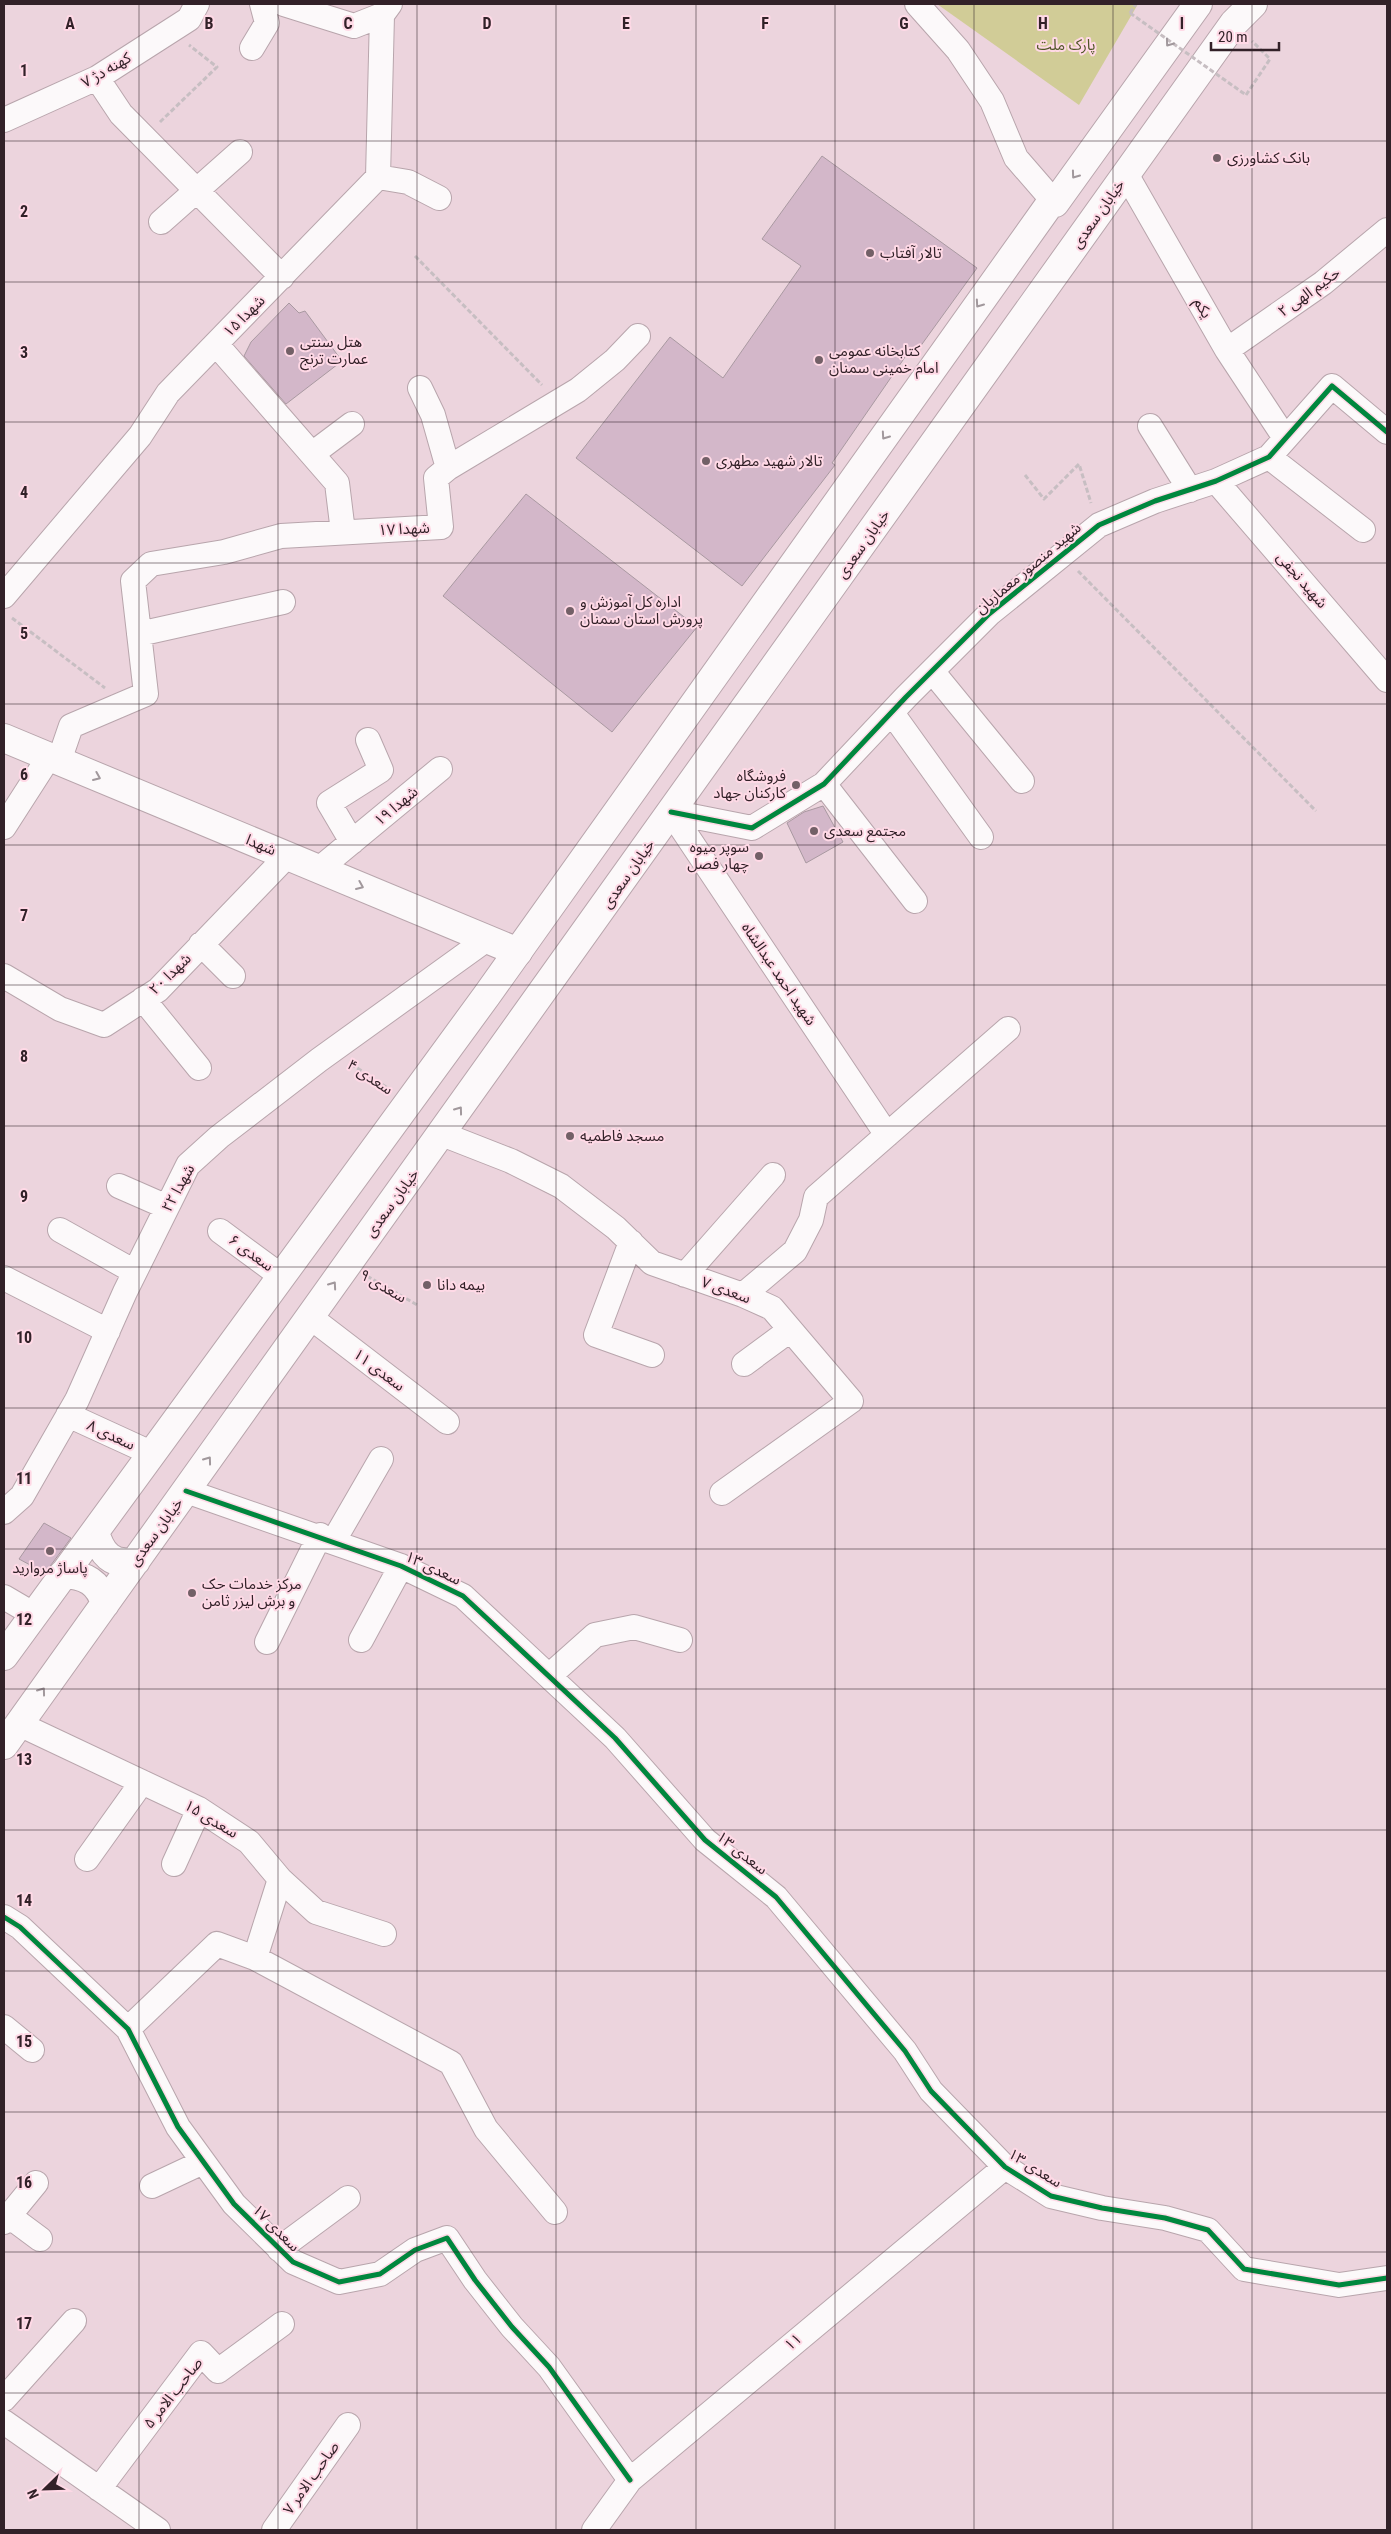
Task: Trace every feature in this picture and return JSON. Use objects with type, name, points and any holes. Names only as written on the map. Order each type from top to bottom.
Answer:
[{"type":"main road","points":[[4,1656],[518,952],[1052,201],[1055,203],[1198,4]]},
{"type":"main road","name":"خیابان سعدی","points":[[4,1745],[1234,23],[1253,4]]},
{"type":"main road","points":[[1130,99],[1149,97],[1158,107],[1164,121]]},
{"type":"main road","name":"شهدا","points":[[4,738],[518,952]]},
{"type":"main road","points":[[95,1532],[103,1553],[109,1559],[126,1564],[136,1561]]},
{"type":"main road","points":[[63,1574],[81,1576],[90,1580],[97,1585],[105,1604]]},
{"type":"street","name":"کهنه دژ ۷","points":[[4,120],[97,78],[189,19],[198,4]]},
{"type":"street","points":[[252,48],[267,23],[262,4]]},
{"type":"street","points":[[284,4],[354,26],[386,9]]},
{"type":"street","points":[[916,4],[958,50],[992,102],[1016,158],[1055,203]]},
{"type":"street","points":[[386,9],[378,177],[408,182],[439,198]]},
{"type":"street","points":[[97,78],[121,114],[282,277]]},
{"type":"street","points":[[161,222],[240,152]]},
{"type":"street","name":"یکم","points":[[1126,174],[1227,350],[1285,438]]},
{"type":"street","name":"شهدا ۱۵","points":[[8,606],[140,436],[168,393],[378,177]]},
{"type":"street","name":"حکیم الهی ۲","points":[[1227,350],[1323,283],[1387,231]]},
{"type":"street","name":"شهدا ۱۷","points":[[4,827],[54,759],[71,726],[146,694],[133,581],[151,564],[224,552],[281,536],[441,527],[436,478],[448,468],[578,390],[615,360],[638,336]]},
{"type":"street","points":[[216,344],[337,483],[343,532]]},
{"type":"street","name":"شهید منصور معماریان","points":[[671,812],[752,828],[824,784],[989,614],[1098,525],[1216,481],[1268,457],[1332,386],[1387,432]]},
{"type":"street","points":[[420,388],[433,415],[448,468]]},
{"type":"street","points":[[312,454],[352,424]]},
{"type":"street","points":[[1150,426],[1190,490]]},
{"type":"street","points":[[1268,457],[1363,530]]},
{"type":"street","name":"شهید نجفی","points":[[1216,481],[1387,680]]},
{"type":"street","points":[[139,634],[283,602]]},
{"type":"street","points":[[932,671],[1022,781]]},
{"type":"street","points":[[892,713],[981,837]]},
{"type":"street","points":[[352,842],[329,803],[381,770],[368,740]]},
{"type":"street","name":"شهدا ۱۹","points":[[319,869],[440,769]]},
{"type":"street","points":[[824,784],[915,901]]},
{"type":"street","name":"شهید احمد عبدالشاه","points":[[671,812],[887,1135]]},
{"type":"street","name":"شهدا ۲۰","points":[[4,976],[60,1009],[104,1025],[158,990],[286,856]]},
{"type":"street","name":"شهدا ۲۲","points":[[4,1512],[22,1496],[68,1415],[188,1165],[218,1137],[331,1051],[487,939]]},
{"type":"street","points":[[201,944],[233,976]]},
{"type":"street","points":[[143,999],[199,1068]]},
{"type":"street","points":[[743,1295],[795,1251],[811,1220],[816,1197],[1008,1029]]},
{"type":"street","name":"سعدی ۷","points":[[442,1134],[511,1160],[561,1186],[631,1242],[652,1263],[743,1295],[772,1308],[851,1402],[722,1493]]},
{"type":"street","points":[[685,1276],[773,1174]]},
{"type":"street","points":[[119,1186],[167,1207]]},
{"type":"street","points":[[60,1230],[135,1272]]},
{"type":"street","name":"سعدی ۶","points":[[220,1231],[281,1276]]},
{"type":"street","points":[[631,1242],[596,1335],[652,1355]]},
{"type":"street","points":[[4,1278],[108,1331]]},
{"type":"street","name":"سعدی ۱۱","points":[[310,1318],[448,1422]]},
{"type":"street","points":[[744,1364],[790,1330]]},
{"type":"street","name":"سعدی ۸","points":[[68,1415],[153,1454]]},
{"type":"street","points":[[267,1642],[326,1539],[381,1460]]},
{"type":"street","name":"سعدی ۱۳","points":[[186,1491],[401,1566],[463,1596],[614,1738],[705,1840],[776,1897],[905,2051],[930,2091],[1005,2167],[1051,2196],[1102,2208],[1165,2218],[1208,2230],[1244,2269],[1339,2285],[1387,2278]]},
{"type":"street","points":[[361,1640],[401,1566]]},
{"type":"street","points":[[4,1597],[33,1614]]},
{"type":"street","points":[[549,1676],[595,1635],[634,1627],[680,1640]]},
{"type":"street","name":"سعدی ۱۵","points":[[19,1724],[199,1809],[249,1842],[280,1879],[316,1912],[384,1934]]},
{"type":"street","points":[[87,1859],[142,1782]]},
{"type":"street","points":[[174,1864],[199,1809]]},
{"type":"street","points":[[255,1958],[280,1879]]},
{"type":"street","name":"سعدی ۱۷","points":[[4,1917],[20,1926],[128,2029],[178,2127],[234,2204],[293,2262],[339,2282],[380,2274],[415,2250],[447,2238],[475,2280],[512,2327],[549,2367],[630,2480]]},
{"type":"street","points":[[128,2029],[217,1944],[255,1958],[451,2063],[486,2130],[555,2212]]},
{"type":"street","points":[[4,2027],[32,2050]]},
{"type":"street","points":[[152,2186],[203,2162]]},
{"type":"street","name":"۱۱","points":[[594,2530],[630,2480],[1005,2167]]},
{"type":"street","points":[[36,2183],[6,2219],[40,2239]]},
{"type":"street","points":[[279,2249],[348,2198]]},
{"type":"street","points":[[4,2399],[74,2321]]},
{"type":"street","name":"صاحب الامر ۵","points":[[100,2489],[201,2353],[218,2371],[282,2324]]},
{"type":"street","points":[[4,2422],[158,2530]]},
{"type":"street","name":"صاحب الامر ۷","points":[[274,2530],[348,2425]]},
{"type":"path","points":[[1136,4],[1130,13],[1246,95],[1270,58]]},
{"type":"path","points":[[144,137],[217,67],[171,31]]},
{"type":"path","points":[[415,256],[559,402]]},
{"type":"path","points":[[1025,475],[1044,499],[1079,464],[1098,525]]},
{"type":"path","points":[[1062,554],[1316,811]]},
{"type":"path","points":[[8,606],[124,702]]},
{"type":"green space","name":"پارک ملت","points":[[937,4],[1138,4],[1079,105]]},
{"type":"building","points":[[822,156],[977,268],[917,351],[912,347],[832,463],[835,465],[742,586],[576,458],[670,337],[723,378],[801,266],[762,239]]},
{"type":"building","name":"هتل سنتی عمارت ترنج","points":[[289,303],[299,313],[305,311],[342,361],[286,404],[244,356],[251,342]]},
{"type":"building","name":"اداره کل آموزش و پرورش استان سمنان","points":[[526,494],[697,627],[612,732],[443,596]]},
{"type":"building","name":"مجتمع سعدی","points":[[823,806],[843,842],[806,863],[787,823],[804,812]]},
{"type":"building","name":"پاساژ مروارید","points":[[44,1523],[71,1538],[45,1573],[19,1559]]},
{"type":"cycle path","points":[[671,812],[752,828],[824,784],[906,697],[989,614],[1099,525],[1155,501],[1216,481],[1269,457],[1332,386],[1387,432]]},
{"type":"cycle path","points":[[186,1491],[401,1566],[463,1596],[615,1738],[705,1840],[776,1897],[905,2051],[931,2091],[1005,2167],[1051,2196],[1102,2208],[1165,2218],[1208,2230],[1244,2269],[1339,2285],[1387,2278]]},
{"type":"cycle path","points":[[4,1917],[20,1927],[128,2029],[178,2127],[234,2204],[293,2262],[339,2282],[380,2274],[415,2250],[447,2238],[475,2280],[512,2327],[549,2367],[630,2480]]},
{"type":"place","name":"بانک کشاورزی","points":[[1217,158]]},
{"type":"place","name":"تالار آفتاب","points":[[870,253]]},
{"type":"place","name":"هتل سنتی عمارت ترنج","points":[[290,351]]},
{"type":"place","name":"کتابخانه عمومی امام خمینی سمنان","points":[[819,360]]},
{"type":"place","name":"تالار شهید مطهری","points":[[706,461]]},
{"type":"place","name":"اداره کل آموزش و پرورش استان سمنان","points":[[570,611]]},
{"type":"place","name":"فروشگاه کارکنان جهاد","points":[[796,785]]},
{"type":"place","name":"مجتمع سعدی","points":[[814,831]]},
{"type":"place","name":"سوپر میوه چهار فصل","points":[[759,856]]},
{"type":"place","name":"مسجد فاطمیه","points":[[570,1136]]},
{"type":"place","name":"بیمه دانا","points":[[427,1285]]},
{"type":"place","name":"پاساژ مروارید","points":[[50,1551]]},
{"type":"place","name":"مرکز خدمات حک و برش لیزر ثامن","points":[[192,1593]]}]
